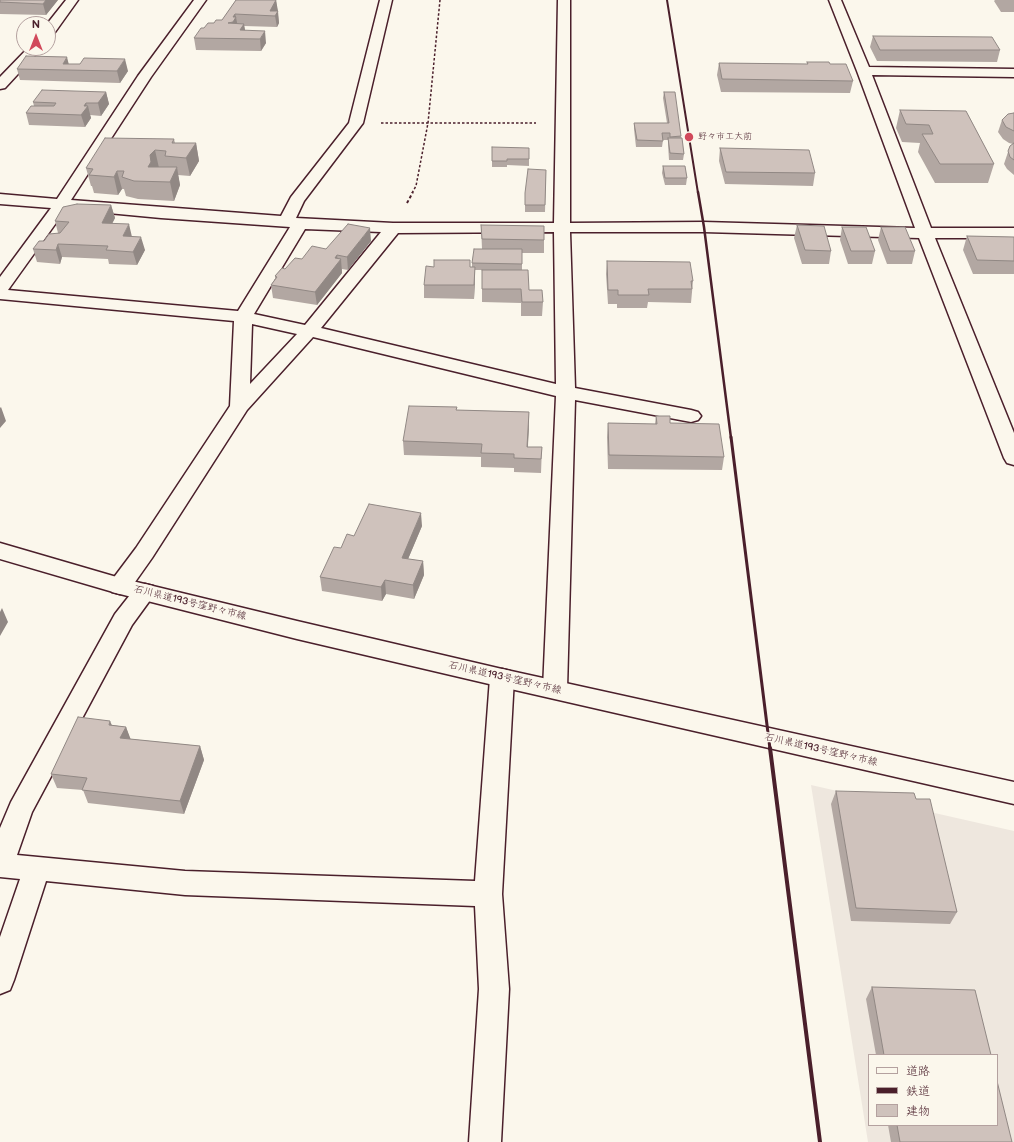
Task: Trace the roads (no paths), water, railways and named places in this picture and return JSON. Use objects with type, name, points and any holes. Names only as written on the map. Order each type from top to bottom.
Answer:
[{"type":"street","points":[[56,21],[72,0]]},
{"type":"street","points":[[0,288],[61,204],[145,76],[200,0]]},
{"type":"street","points":[[240,406],[243,318],[294,222],[297,200],[356,123],[386,0]]},
{"type":"street","points":[[554,690],[566,392],[562,227],[564,0]]},
{"type":"street","points":[[835,0],[1014,458]]},
{"type":"street","points":[[0,85],[27,56]]},
{"type":"street","points":[[864,71],[1014,73]]},
{"type":"street","points":[[0,199],[161,213],[393,228],[704,227],[925,233],[1014,233]]},
{"type":"street","points":[[120,586],[144,553],[240,406],[309,331],[393,228]]},
{"type":"street","points":[[0,294],[243,318],[309,331],[566,392],[691,416]]},
{"type":"street","name":"石川県道193号窪野々市線","points":[[0,551],[120,586],[297,630],[554,690],[1014,793]]},
{"type":"street","points":[[145,592],[123,620],[24,803],[0,864],[185,883],[488,894]]},
{"type":"street","points":[[484,1142],[494,989],[488,894],[502,678]]},
{"type":"street","points":[[0,980],[37,868]]},
{"type":"railway","points":[[667,0],[698,193]]},
{"type":"railway","points":[[698,192],[704,227],[731,438]]},
{"type":"railway","points":[[731,437],[770,749]]},
{"type":"railway","points":[[770,748],[820,1142]]},
{"type":"place","name":"野々市工大前","points":[[689,137]]}]
